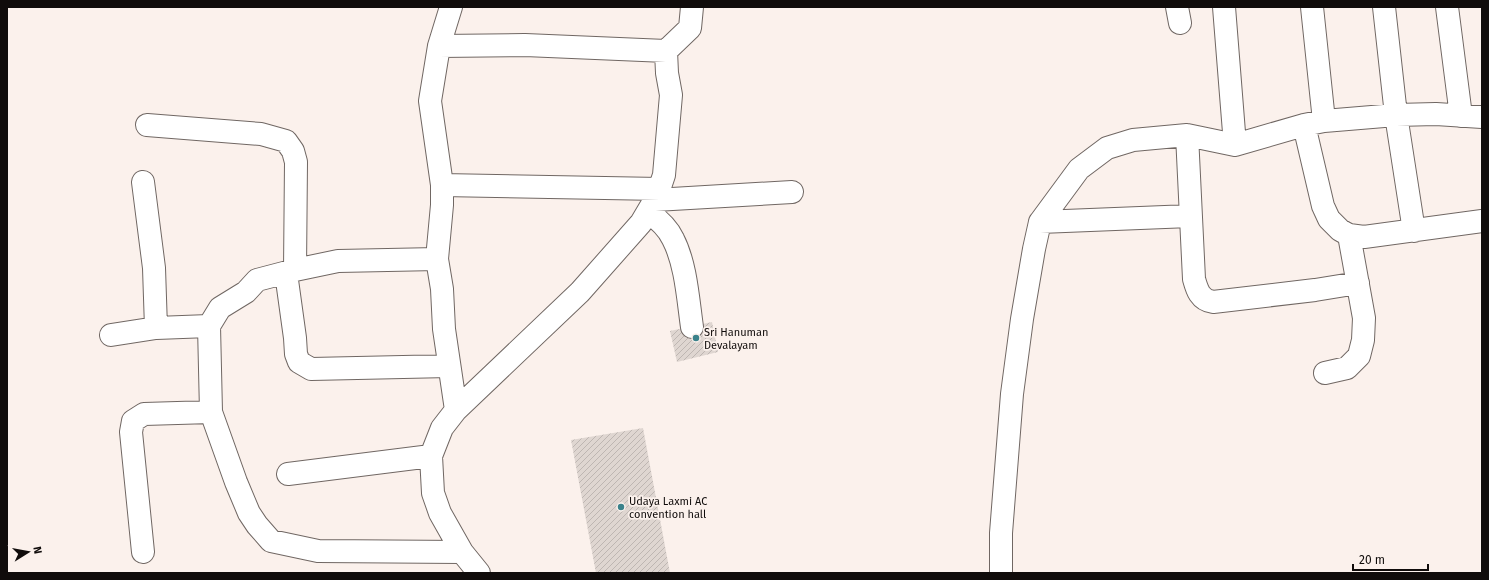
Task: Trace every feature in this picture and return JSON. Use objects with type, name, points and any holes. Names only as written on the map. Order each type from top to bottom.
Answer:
[{"type":"street","points":[[451,7],[439,46],[430,101],[442,185],[442,205],[437,259],[442,289],[444,329],[456,410]]},
{"type":"street","points":[[439,46],[525,45],[666,51],[690,28],[692,7]]},
{"type":"street","points":[[1224,7],[1235,145]]},
{"type":"street","points":[[1312,7],[1314,123],[1328,219],[1340,230],[1349,235],[1364,237],[1482,221]]},
{"type":"street","points":[[1384,7],[1396,115],[1414,231]]},
{"type":"street","points":[[1001,573],[1001,533],[1012,394],[1022,319],[1034,249],[1040,222],[1079,169],[1106,148],[1133,140],[1187,135],[1235,145],[1314,123],[1396,115],[1436,114],[1472,117],[1447,7]]},
{"type":"street","points":[[479,573],[462,552],[440,513],[433,493],[431,456],[442,428],[456,410],[580,292],[642,223],[654,200],[664,175],[671,95],[666,51]]},
{"type":"street","points":[[147,125],[261,134],[286,141],[293,150],[296,162],[290,272],[296,354],[299,362],[311,369],[449,366]]},
{"type":"street","points":[[1187,135],[1194,279],[1202,298],[1213,302],[1315,290],[1358,283]]},
{"type":"street","points":[[143,182],[154,268],[156,328]]},
{"type":"street","points":[[442,185],[654,200],[792,192]]},
{"type":"street","points":[[654,200],[659,220],[673,238],[681,259],[692,327]]},
{"type":"street","points":[[1040,222],[1190,216]]},
{"type":"street","points":[[1325,373],[1347,368],[1359,356],[1363,340],[1364,318],[1349,235]]},
{"type":"street","points":[[437,259],[338,261],[257,280],[246,292],[220,308],[209,326],[211,412],[236,482],[249,513],[271,541],[318,551],[462,552]]},
{"type":"street","points":[[111,335],[156,328],[209,326]]},
{"type":"street","points":[[143,552],[131,432],[133,421],[144,414],[211,412]]},
{"type":"street","points":[[288,474],[431,456]]},
{"type":"building","points":[[712,322],[718,352],[677,362],[670,331]]},
{"type":"building","name":"Udaya Laxmi AC convention hall","points":[[643,428],[670,573],[596,573],[571,440]]},
{"type":"place","name":"Sri Hanuman Devalayam","points":[[696,338]]},
{"type":"place","name":"Udaya Laxmi AC convention hall","points":[[621,507]]}]
